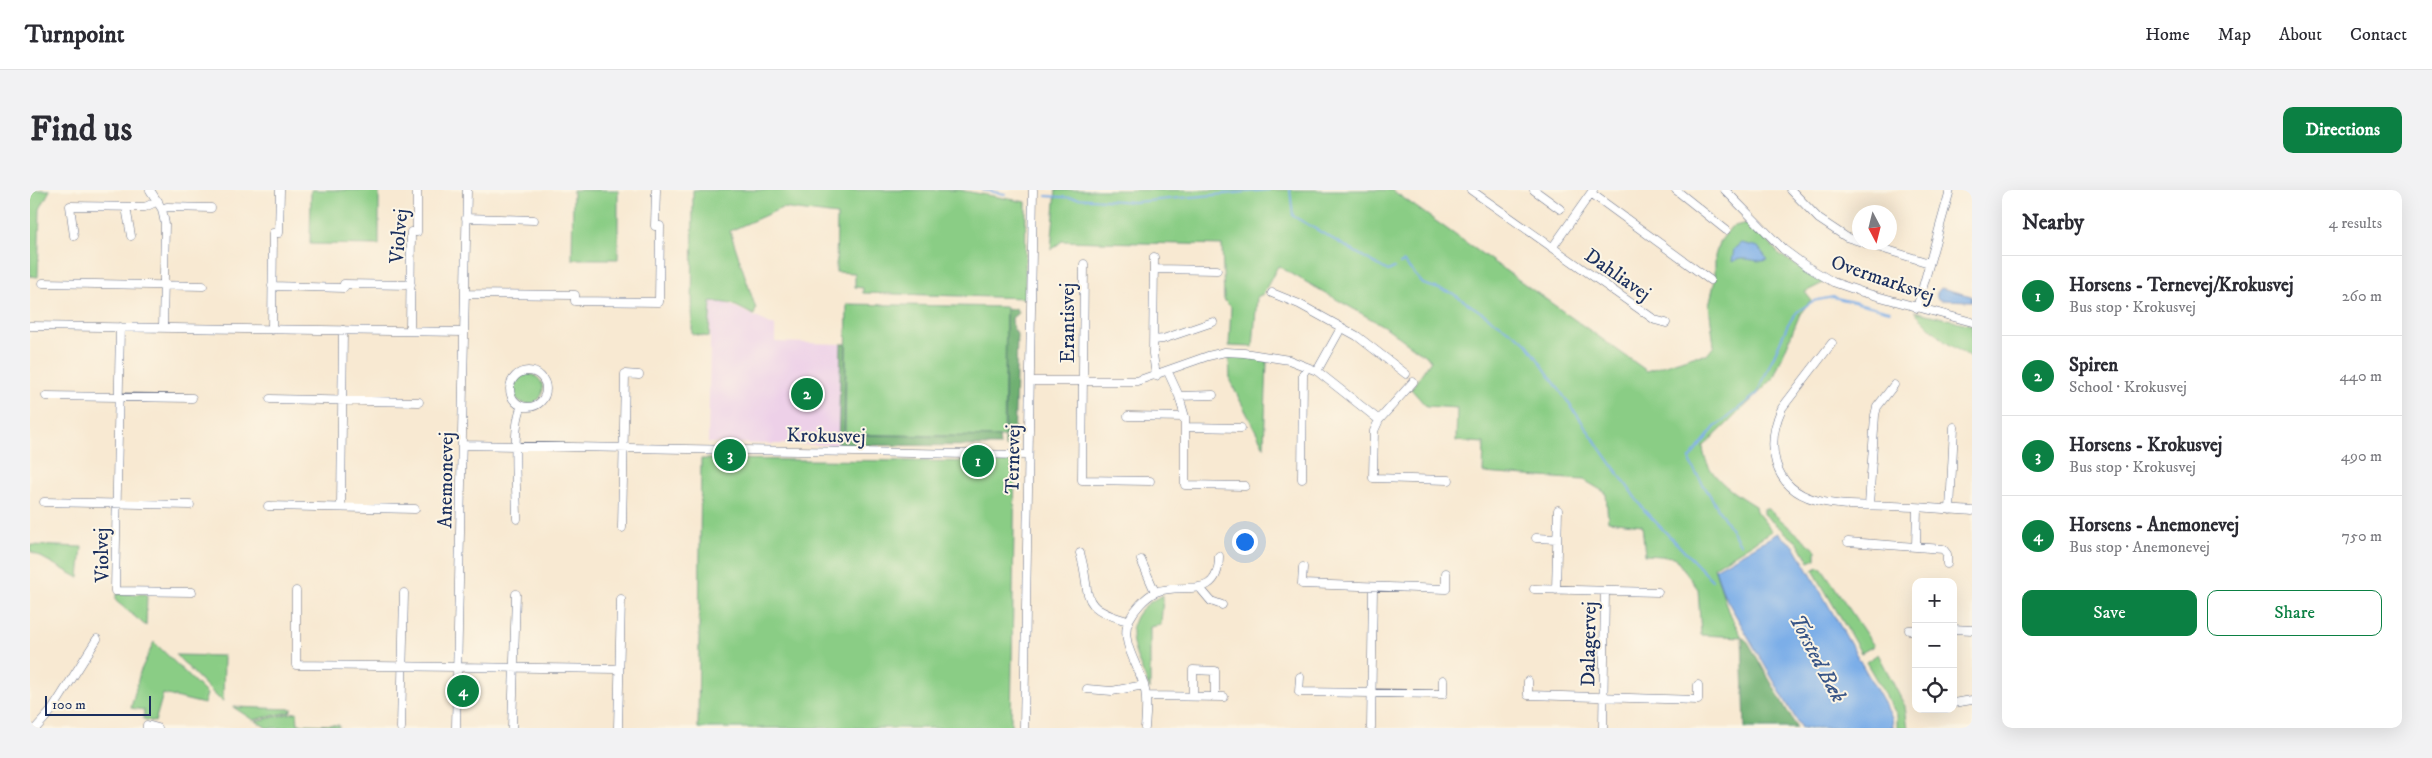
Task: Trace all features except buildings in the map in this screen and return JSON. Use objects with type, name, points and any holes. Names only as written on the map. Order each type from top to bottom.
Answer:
[{"type":"street","points":[[150,190],[162,209],[165,224],[163,328]]},
{"type":"street","points":[[272,330],[273,233],[279,233],[280,190]]},
{"type":"street","name":"Violvej","points":[[410,331],[411,232],[417,232],[417,190]]},
{"type":"street","name":"Anemonevej","points":[[456,728],[467,190]]},
{"type":"street","points":[[465,294],[575,296],[575,301],[659,302],[660,226],[655,226],[656,190]]},
{"type":"street","name":"Ternevej","points":[[1024,728],[1033,190]]},
{"type":"street","name":"Dahliavej","points":[[1471,190],[1655,320],[1666,323]]},
{"type":"street","points":[[1534,190],[1560,209]]},
{"type":"street","points":[[1544,197],[1549,190]]},
{"type":"street","points":[[1676,190],[1726,230]]},
{"type":"street","name":"Overmarksvej","points":[[1725,190],[1783,248],[1806,266],[1840,284],[1972,322]]},
{"type":"street","points":[[1791,190],[1819,219],[1846,237],[1929,263]]},
{"type":"street","points":[[1552,248],[1592,191],[1710,280]]},
{"type":"street","points":[[1918,308],[1947,191]]},
{"type":"street","points":[[74,236],[70,206],[145,207],[158,201]]},
{"type":"street","points":[[126,207],[131,236]]},
{"type":"street","points":[[162,209],[167,207],[211,208]]},
{"type":"street","points":[[466,218],[534,220]]},
{"type":"street","points":[[1154,257],[1154,368],[1156,376]]},
{"type":"street","name":"Erantisvej","points":[[1084,264],[1082,480],[1150,481]]},
{"type":"street","points":[[1154,269],[1217,270]]},
{"type":"street","points":[[43,283],[203,286]]},
{"type":"street","name":"Violvej","points":[[272,286],[344,288],[344,284],[411,285]]},
{"type":"street","points":[[1272,293],[1299,304],[1342,328],[1371,346],[1406,374]]},
{"type":"street","points":[[1154,340],[1163,339],[1213,322]]},
{"type":"street","points":[[30,326],[464,332]]},
{"type":"street","name":"Violvej","points":[[120,327],[115,591],[192,592]]},
{"type":"street","points":[[1317,371],[1342,328]]},
{"type":"street","points":[[341,507],[344,330]]},
{"type":"street","points":[[1832,343],[1782,408],[1777,420],[1773,434],[1775,463],[1787,483],[1814,500],[1972,511]]},
{"type":"street","name":"Erantisvej","points":[[1030,381],[1137,381],[1168,372],[1208,356],[1225,352],[1262,355],[1289,360],[1317,371],[1379,420]]},
{"type":"street","points":[[1302,479],[1303,374],[1307,367]]},
{"type":"street","points":[[521,372],[533,372],[542,378],[545,383],[545,394],[538,403],[522,406],[510,392],[512,380],[521,372]]},
{"type":"street","points":[[1168,372],[1186,417],[1185,485],[1245,486]]},
{"type":"street","points":[[622,528],[622,448],[625,374],[639,375]]},
{"type":"street","points":[[1413,382],[1379,420],[1373,436],[1373,478],[1449,480]]},
{"type":"street","points":[[1870,505],[1875,415],[1878,407],[1894,385]]},
{"type":"street","points":[[1179,396],[1213,395]]},
{"type":"street","points":[[46,396],[192,398]]},
{"type":"street","points":[[270,399],[418,402]]},
{"type":"street","points":[[517,520],[517,446],[519,412],[522,406]]},
{"type":"street","points":[[1128,416],[1186,417]]},
{"type":"street","points":[[1186,427],[1241,428]]},
{"type":"street","points":[[1950,510],[1954,427]]},
{"type":"street","name":"Krokusvej","points":[[462,445],[1028,455]]},
{"type":"street","name":"Violvej","points":[[44,502],[190,505]]},
{"type":"street","points":[[268,506],[414,509]]},
{"type":"street","points":[[1916,508],[1916,546]]},
{"type":"street","name":"Dalagervej","points":[[1556,590],[1558,510]]},
{"type":"street","points":[[1536,538],[1558,539]]},
{"type":"street","points":[[1848,542],[1943,549],[1947,554],[1947,564]]},
{"type":"street","points":[[1080,553],[1084,564],[1084,583],[1091,602],[1108,615],[1128,621]]},
{"type":"street","points":[[1146,728],[1146,696],[1144,685],[1129,646],[1128,621],[1140,605],[1155,592],[1200,588],[1209,583],[1216,575],[1219,556]]},
{"type":"street","points":[[1141,560],[1155,592]]},
{"type":"street","points":[[1303,566],[1302,584],[1446,589],[1446,573]]},
{"type":"street","points":[[1371,728],[1373,587]]},
{"type":"street","points":[[1200,588],[1211,601],[1222,605]]},
{"type":"street","name":"Dalagervej","points":[[1534,589],[1658,592]]},
{"type":"street","points":[[296,591],[296,665],[618,669]]},
{"type":"street","name":"Dalagervej","points":[[1603,728],[1605,591]]},
{"type":"street","points":[[401,728],[404,593]]},
{"type":"street","points":[[512,728],[516,594]]},
{"type":"street","points":[[618,728],[621,599]]},
{"type":"street","points":[[1957,629],[1972,630]]},
{"type":"street","points":[[36,728],[52,710],[96,639]]},
{"type":"street","points":[[1193,696],[1193,670],[1215,671],[1215,697]]},
{"type":"street","points":[[1300,677],[1300,692],[1443,694],[1443,680]]},
{"type":"street","name":"Dalagervej","points":[[1528,680],[1528,695],[1698,700],[1698,684]]},
{"type":"street","points":[[1087,689],[1112,691],[1144,685]]},
{"type":"street","points":[[1146,696],[1224,697]]},
{"type":"street","points":[[1957,702],[1972,700]]},
{"type":"street","points":[[146,728],[147,725],[158,728]]},
{"type":"shaded area","points":[[711,301],[728,304],[775,326],[775,342],[841,344],[838,445],[708,443]]},
{"type":"green space","points":[[30,190],[50,190],[40,209],[38,277],[30,276]]},
{"type":"green space","points":[[311,190],[379,190],[379,245],[310,244]]},
{"type":"green space","points":[[573,190],[618,190],[618,259],[572,259]]},
{"type":"green space","points":[[693,190],[959,190],[1026,202],[1025,298],[863,293],[863,288],[855,287],[855,273],[836,272],[837,215],[782,208],[730,231],[756,309],[754,315],[732,304],[711,301],[709,337],[692,334]]},
{"type":"green space","points":[[1056,190],[1392,190],[1647,371],[1693,356],[1707,355],[1714,346],[1709,305],[1715,280],[1715,256],[1719,243],[1731,227],[1750,222],[1779,254],[1823,283],[1805,292],[1811,300],[1800,314],[1773,379],[1703,447],[1709,467],[1715,475],[1722,483],[1755,506],[1756,511],[1772,531],[1714,567],[1728,611],[1742,637],[1701,635],[1698,589],[1674,557],[1645,555],[1642,525],[1608,521],[1606,493],[1584,480],[1483,473],[1484,443],[1456,441],[1457,408],[1426,406],[1411,389],[1431,360],[1387,328],[1278,266],[1263,294],[1257,297],[1253,347],[1229,346],[1231,307],[1224,300],[1222,245],[1062,241],[1051,250]]},
{"type":"green space","points":[[847,304],[1006,307],[1004,437],[845,434]]},
{"type":"green space","points":[[1016,308],[1018,313],[1012,318],[1013,328],[1017,334],[1014,447],[1005,447],[1006,310]]},
{"type":"green space","points":[[1914,311],[1972,325],[1972,359],[1944,341]]},
{"type":"green space","points":[[841,344],[846,344],[844,435],[999,437],[1000,446],[838,445]]},
{"type":"green space","points":[[1241,355],[1267,361],[1264,447],[1230,381],[1229,356]]},
{"type":"green space","points":[[528,374],[534,375],[542,383],[542,395],[534,403],[528,404],[522,403],[514,395],[513,389],[514,383],[522,375]]},
{"type":"green space","points":[[701,459],[1015,462],[1011,728],[698,728]]},
{"type":"green space","points":[[1763,509],[1768,509],[1816,550],[1816,559],[1809,562],[1799,544],[1763,514]]},
{"type":"green space","points":[[30,545],[82,547],[79,578],[30,551]]},
{"type":"green space","points":[[1818,567],[1822,568],[1874,646],[1861,653],[1813,570]]},
{"type":"green space","points":[[116,594],[147,594],[146,626],[116,601]]},
{"type":"green space","points":[[1163,595],[1161,625],[1150,627],[1150,690],[1134,649],[1133,625],[1138,614],[1147,604]]},
{"type":"green space","points":[[1742,637],[1748,642],[1797,728],[1745,728]]},
{"type":"green space","points":[[154,642],[207,694],[204,704],[163,694],[155,722],[143,719],[144,710],[131,708],[140,672]]},
{"type":"green space","points":[[1878,654],[1905,706],[1908,728],[1897,728],[1897,715],[1866,662]]},
{"type":"green space","points":[[176,655],[224,656],[223,701],[217,697]]},
{"type":"green space","points":[[233,707],[293,709],[290,712],[253,720]]},
{"type":"green space","points":[[297,712],[298,724],[339,725],[339,728],[267,728],[256,721]]},
{"type":"water","points":[[1741,243],[1758,247],[1768,260],[1741,259],[1732,262],[1734,249]]},
{"type":"water","points":[[1941,288],[1971,296],[1972,301],[1940,300],[1937,298],[1937,293]]},
{"type":"water","points":[[1778,533],[1795,547],[1892,717],[1893,728],[1801,728],[1724,595],[1715,569]]},
{"type":"waterway","points":[[983,190],[1005,194]]},
{"type":"waterway","points":[[1046,196],[1135,202],[1269,190]]},
{"type":"waterway","points":[[1290,190],[1293,216],[1388,271],[1394,268]]},
{"type":"waterway","points":[[1400,264],[1404,262],[1423,284],[1452,293],[1525,341],[1644,510],[1712,580]]},
{"type":"waterway","name":"Torsted Bæk","points":[[1740,544],[1690,463],[1690,458],[1715,427],[1757,394],[1788,324],[1797,312],[1813,301],[1833,297],[1890,311]]},
{"type":"place","name":"Spiren","points":[[807,394]]},
{"type":"place","name":"Horsens - Krokusvej","points":[[730,455]]},
{"type":"place","name":"Horsens - Ternevej/Krokusvej","points":[[978,461]]},
{"type":"place","name":"Horsens - Anemonevej","points":[[463,691]]}]
